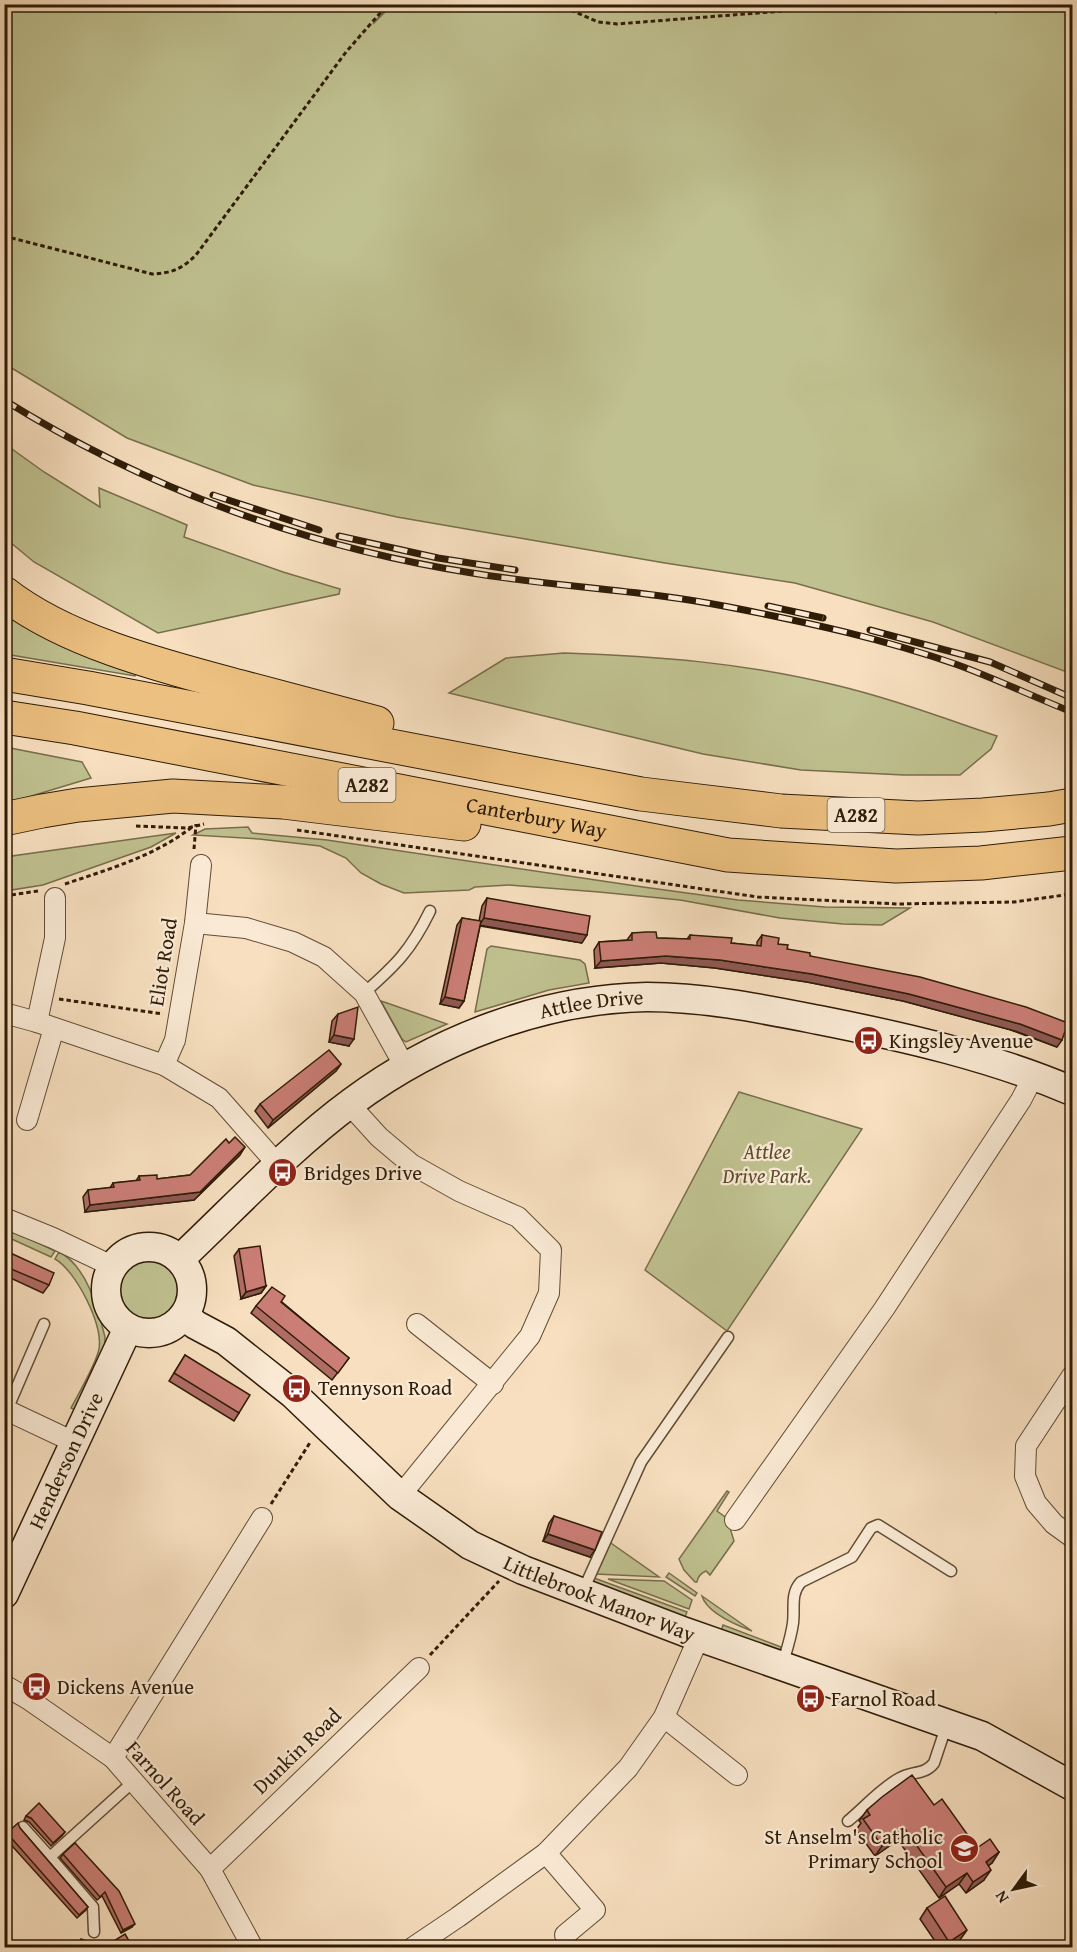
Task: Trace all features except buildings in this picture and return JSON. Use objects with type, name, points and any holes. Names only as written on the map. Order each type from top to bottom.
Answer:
[{"type":"highway","name":"A282","points":[[4,593],[57,625],[113,649],[185,672],[641,794]]},
{"type":"highway","name":"Canterbury Way","points":[[4,674],[641,794],[781,811],[918,818],[994,814],[1072,805]]},
{"type":"highway","name":"Canterbury Way","points":[[4,717],[75,728],[728,855],[896,866],[981,863],[1072,853]]},
{"type":"highway","name":"A282","points":[[4,819],[78,806],[173,796],[283,802],[728,855]]},
{"type":"street","name":"Eliot Road","points":[[164,1065],[175,1040],[195,923],[201,866]]},
{"type":"street","points":[[27,1120],[46,1025],[43,996],[55,938],[54,891]]},
{"type":"street","points":[[195,923],[246,928],[293,942],[324,957],[364,993],[405,1067]]},
{"type":"street","name":"Attlee Drive","points":[[180,1259],[278,1165],[349,1104],[405,1067],[473,1035],[542,1011],[589,1002],[648,997],[691,999],[860,1028],[965,1055],[1033,1077],[1071,1085]]},
{"type":"street","points":[[4,1013],[164,1065],[219,1098],[278,1165]]},
{"type":"street","points":[[735,1520],[884,1309],[1022,1100],[1033,1077]]},
{"type":"street","points":[[349,1104],[379,1137],[411,1164],[459,1191],[518,1217],[551,1250],[549,1293],[530,1336],[400,1496]]},
{"type":"street","points":[[4,1218],[54,1238],[111,1266]]},
{"type":"street","points":[[152,1246],[168,1250],[180,1259],[189,1272],[192,1287],[191,1302],[184,1316],[164,1331],[146,1333],[128,1328],[116,1319],[105,1294],[106,1279],[111,1266],[122,1255],[136,1247],[152,1246]]},
{"type":"street","name":"Littlebrook Manor Way","points":[[184,1316],[195,1325],[225,1341],[292,1394],[400,1496],[470,1545],[582,1593],[699,1637],[982,1737],[1072,1786]]},
{"type":"street","points":[[417,1324],[493,1384]]},
{"type":"street","name":"Henderson Drive","points":[[4,1594],[128,1328]]},
{"type":"street","points":[[1072,1376],[1026,1446],[1026,1476],[1036,1503],[1054,1524],[1072,1537]]},
{"type":"street","points":[[6,1409],[76,1443]]},
{"type":"street","points":[[113,1758],[262,1518]]},
{"type":"street","points":[[412,1947],[458,1917],[546,1853],[628,1768],[664,1717],[699,1637]]},
{"type":"street","name":"Dunkin Road","points":[[210,1869],[419,1668]]},
{"type":"street","name":"Farnol Road","points":[[4,1685],[113,1758],[210,1869],[253,1947]]},
{"type":"street","points":[[664,1717],[737,1775]]},
{"type":"street","points":[[546,1853],[595,1910],[569,1941]]},
{"type":"lane","points":[[364,993],[409,950],[430,911]]},
{"type":"lane","points":[[6,1409],[44,1324]]},
{"type":"lane","points":[[582,1593],[641,1462],[728,1337]]},
{"type":"lane","points":[[782,1666],[793,1624],[796,1588],[801,1582],[852,1557],[871,1528],[878,1525],[951,1571]]},
{"type":"lane","points":[[848,1821],[894,1781],[930,1768],[934,1763],[947,1724]]},
{"type":"lane","points":[[50,1857],[134,1781]]},
{"type":"lane","points":[[23,1827],[93,1907],[94,1932]]},
{"type":"path","points":[[4,236],[152,274],[170,273],[184,267],[196,255],[346,52],[388,4]]},
{"type":"path","points":[[555,4],[598,22],[617,24],[789,11],[840,4]]},
{"type":"path","points":[[564,7],[587,4]]},
{"type":"path","points":[[132,826],[187,828],[196,824],[214,823]]},
{"type":"path","points":[[196,824],[193,860],[201,866]]},
{"type":"path","points":[[4,896],[54,891],[172,843],[196,824]]},
{"type":"path","points":[[289,829],[758,897],[897,904],[1014,902],[1072,894]]},
{"type":"path","points":[[43,996],[179,1017]]},
{"type":"path","points":[[262,1518],[322,1423]]},
{"type":"path","points":[[419,1668],[514,1565]]},
{"type":"green space","points":[[979,4],[996,13],[999,5],[1072,5],[1072,674],[933,622],[795,583],[397,517],[253,485],[127,438],[5,364],[5,5],[389,5],[373,24],[392,5]]},
{"type":"green space","points":[[5,444],[100,507],[99,488],[187,525],[184,537],[283,572],[340,589],[339,594],[158,633],[34,562],[5,538]]},
{"type":"green space","points":[[4,607],[137,669],[135,676],[5,654]]},
{"type":"green space","points":[[564,653],[701,662],[802,677],[876,696],[997,736],[991,749],[960,775],[801,770],[703,754],[449,693],[506,658]]},
{"type":"green space","points":[[5,747],[82,762],[91,778],[5,804]]},
{"type":"green space","points":[[248,827],[252,833],[327,840],[738,900],[825,907],[910,908],[882,925],[843,924],[780,918],[680,900],[509,885],[475,887],[469,890],[404,893],[361,873],[346,858],[320,846],[193,835],[205,829]]},
{"type":"green space","points":[[176,833],[151,847],[43,885],[5,891],[5,857]]},
{"type":"green space","points":[[491,946],[580,960],[585,964],[589,983],[549,990],[475,1012],[487,949]]},
{"type":"green space","points":[[381,1001],[447,1024],[406,1042],[402,1039]]},
{"type":"green space","name":"Attlee Drive Park.","points":[[739,1092],[862,1129],[727,1331],[645,1270]]},
{"type":"green space","points":[[4,1226],[55,1251],[51,1257],[5,1236]]},
{"type":"green space","points":[[59,1252],[77,1267],[90,1289],[105,1337],[105,1345],[77,1411],[71,1408],[94,1362],[99,1349],[99,1338],[92,1313],[79,1286],[63,1265],[55,1259]]},
{"type":"green space","points":[[149,1254],[170,1260],[180,1270],[186,1291],[180,1312],[170,1322],[149,1328],[128,1322],[118,1312],[112,1291],[118,1270],[128,1260]]},
{"type":"green space","points":[[727,1491],[729,1492],[717,1511],[731,1521],[730,1528],[734,1541],[710,1575],[706,1571],[695,1582],[684,1570],[679,1559]]},
{"type":"green space","points":[[608,1541],[659,1577],[596,1574]]},
{"type":"green space","points":[[669,1573],[697,1593],[695,1596],[666,1577]]},
{"type":"green space","points":[[594,1578],[687,1612],[684,1619],[591,1586]]},
{"type":"green space","points":[[608,1579],[664,1581],[692,1600],[689,1609]]},
{"type":"green space","points":[[702,1596],[752,1631],[716,1613]]},
{"type":"green space","points":[[723,1625],[781,1647],[780,1653],[721,1632]]},
{"type":"railway","points":[[4,400],[58,432],[171,487],[230,510],[349,548],[472,573],[697,601],[816,625],[902,647],[958,665],[1072,712]]},
{"type":"railway","points":[[213,495],[319,530]]},
{"type":"railway","points":[[339,536],[438,558],[515,570]]},
{"type":"railway","points":[[768,606],[823,618]]},
{"type":"railway","points":[[870,630],[990,662],[1072,698]]},
{"type":"place","name":"Kingsley Avenue","points":[[868,1041]]},
{"type":"place","name":"Bridges Drive","points":[[283,1173]]},
{"type":"place","name":"Tennyson Road","points":[[297,1388]]},
{"type":"place","name":"Dickens Avenue","points":[[36,1687]]},
{"type":"place","name":"Farnol Road","points":[[810,1699]]},
{"type":"place","name":"St Anselm's Catholic Primary School","points":[[964,1849]]}]
